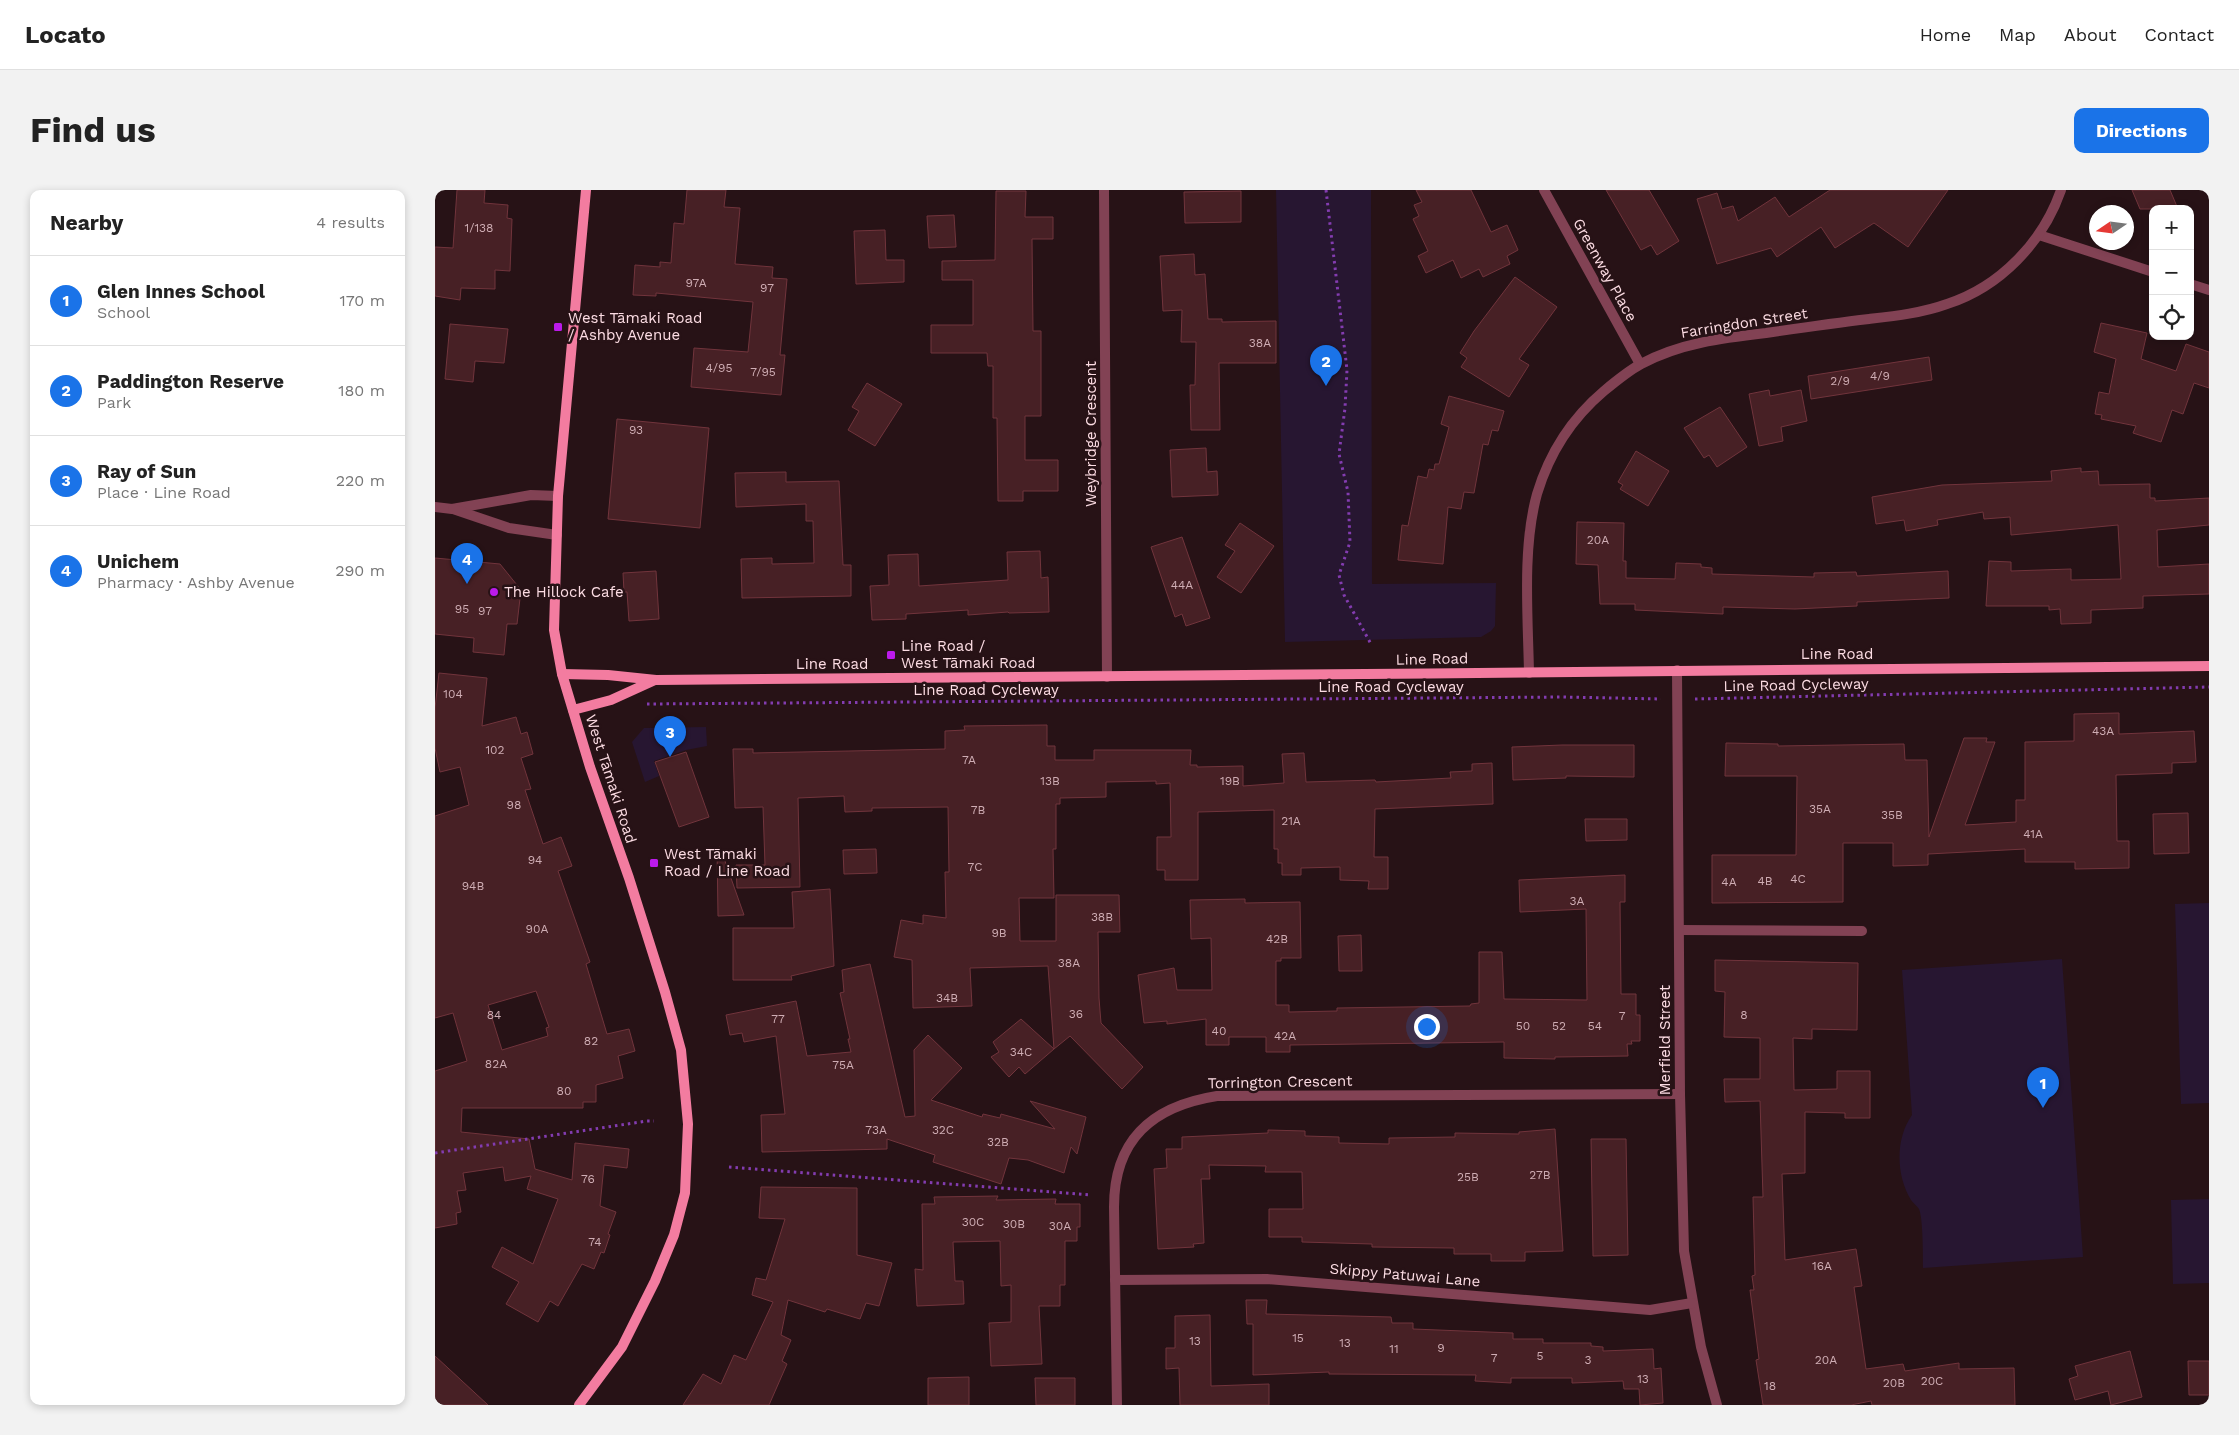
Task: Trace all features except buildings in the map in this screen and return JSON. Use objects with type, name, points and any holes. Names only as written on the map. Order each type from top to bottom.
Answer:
[{"type":"main road","name":"West Tāmaki Road","points":[[583,1404],[622,1347],[655,1281],[674,1234],[685,1193],[688,1124],[681,1050],[665,992],[562,674],[554,630],[558,496],[586,190]]},
{"type":"main road","name":"Line Road","points":[[562,674],[608,675],[656,680],[2209,666]]},
{"type":"main road","name":"Line Road","points":[[573,710],[611,700],[656,680]]},
{"type":"street","name":"Weybridge Crescent","points":[[1104,190],[1107,677]]},
{"type":"street","name":"Greenway Place","points":[[1544,190],[1640,364]]},
{"type":"street","name":"Farringdon Street","points":[[1529,673],[1528,570],[1531,526],[1544,472],[1563,437],[1578,415],[1619,378],[1640,364],[1672,350],[1709,341],[1898,315],[1949,304],[1972,293],[1999,276],[2013,263],[2039,235],[2051,216],[2061,190]]},
{"type":"street","points":[[2039,235],[2149,271]]},
{"type":"street","points":[[2194,285],[2209,290]]},
{"type":"street","points":[[435,507],[452,508],[520,496],[558,496]]},
{"type":"street","points":[[452,508],[509,528],[557,535]]},
{"type":"street","name":"Merfield Street","points":[[1677,670],[1680,1094],[1684,1251],[1692,1304],[1717,1405]]},
{"type":"street","points":[[1679,930],[1862,931]]},
{"type":"street","name":"Torrington Crescent","points":[[1117,1405],[1114,1196],[1116,1179],[1123,1159],[1144,1125],[1173,1107],[1193,1100],[1217,1096],[1680,1094]]},
{"type":"street","name":"Skippy Patuwai Lane","points":[[1115,1280],[1267,1279],[1651,1310],[1692,1304]]},
{"type":"path","points":[[1325,190],[1347,370],[1345,408],[1339,454],[1348,492],[1350,542],[1339,575],[1344,595],[1371,644]]},
{"type":"path","name":"Line Road Cycleway","points":[[643,704],[1553,697],[1677,699],[2209,687]]},
{"type":"path","points":[[435,1153],[654,1121]]},
{"type":"path","points":[[729,1167],[1091,1195]]},
{"type":"shaded area","points":[[1276,190],[1371,190],[1372,584],[1496,583],[1495,626],[1481,637],[1285,642]]},
{"type":"shaded area","points":[[706,727],[707,746],[686,750],[654,761],[659,776],[645,782],[632,742],[644,728]]},
{"type":"shaded area","points":[[2209,903],[2209,1103],[2181,1104],[2175,904]]},
{"type":"shaded area","points":[[2062,959],[2083,1257],[1923,1268],[1923,1237],[1919,1209],[1911,1200],[1902,1180],[1899,1157],[1906,1125],[1912,1115],[1902,970]]},
{"type":"shaded area","points":[[2209,1199],[2209,1283],[2173,1284],[2171,1200]]},
{"type":"place","name":"West Tāmaki Road / Ashby Avenue","points":[[558,327]]},
{"type":"place","name":"Paddington Reserve","points":[[1326,386]]},
{"type":"place","name":"Unichem","points":[[467,584]]},
{"type":"place","name":"The Hillock Cafe","points":[[494,592]]},
{"type":"place","name":"Line Road / West Tāmaki Road","points":[[891,655]]},
{"type":"place","name":"Ray of Sun","points":[[670,757]]},
{"type":"place","name":"West Tāmaki Road / Line Road","points":[[654,863]]},
{"type":"place","name":"Glen Innes School","points":[[2043,1108]]}]
